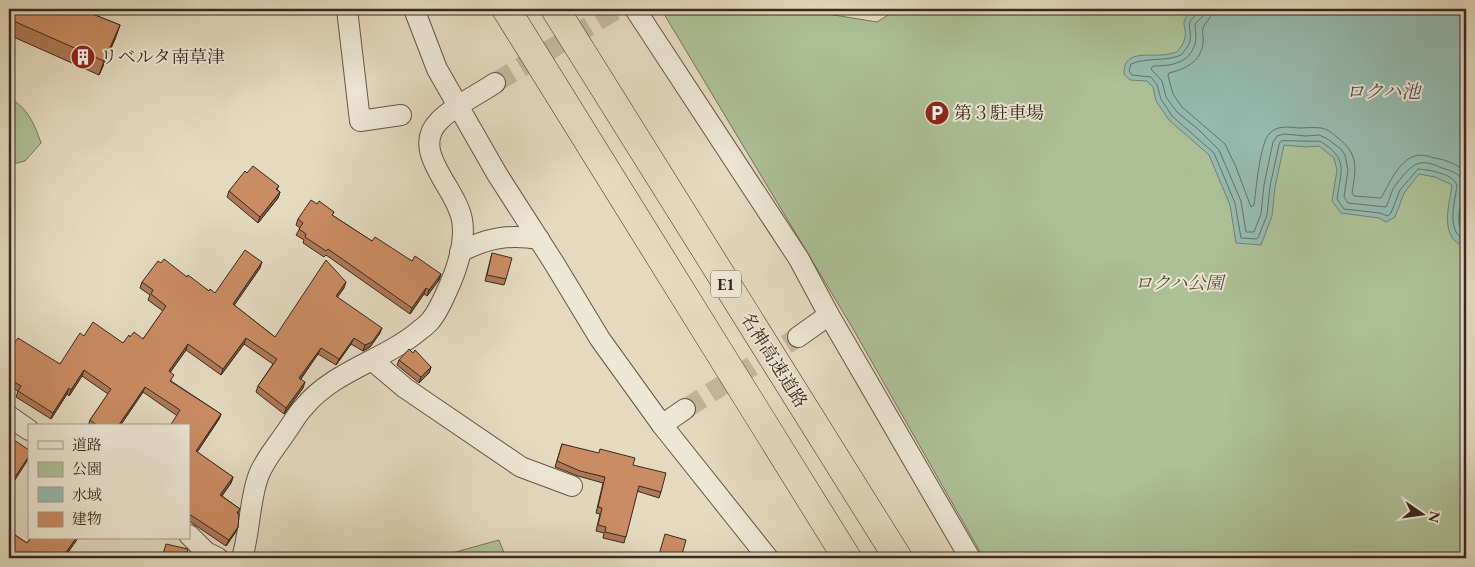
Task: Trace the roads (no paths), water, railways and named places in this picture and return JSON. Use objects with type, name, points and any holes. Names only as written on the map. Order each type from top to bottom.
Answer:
[{"type":"highway","name":"E1","points":[[506,9],[847,558]]},
{"type":"highway","name":"名神高速道路","points":[[555,9],[898,558]]},
{"type":"street","points":[[347,9],[360,121],[401,115]]},
{"type":"street","points":[[414,9],[437,68],[497,174],[600,339],[662,425],[768,558]]},
{"type":"street","points":[[636,9],[786,238],[970,558]]},
{"type":"street","points":[[242,558],[258,475],[270,454],[304,406],[340,377],[373,361],[410,339],[431,320],[446,294],[460,252],[463,234],[460,210],[432,159],[428,144],[438,121],[495,83]]},
{"type":"street","points":[[460,252],[480,242],[502,237],[539,239]]},
{"type":"street","points":[[798,337],[829,315]]},
{"type":"street","points":[[373,361],[405,388],[521,467],[572,486]]},
{"type":"street","points":[[662,425],[685,409]]},
{"type":"street","points":[[9,416],[28,429]]},
{"type":"street","points":[[190,536],[209,556]]},
{"type":"water","name":"ロクハ池","points":[[1196,9],[1466,9],[1466,248],[1456,242],[1449,230],[1448,215],[1452,185],[1435,177],[1419,174],[1404,193],[1395,217],[1386,222],[1379,218],[1341,213],[1332,201],[1337,170],[1334,158],[1319,146],[1284,145],[1275,187],[1272,216],[1261,245],[1236,243],[1230,205],[1209,155],[1169,120],[1156,101],[1153,87],[1147,81],[1130,80],[1124,74],[1127,61],[1131,58],[1142,55],[1163,55],[1177,52],[1183,44],[1185,36],[1184,21]]},
{"type":"tunnel","points":[[495,83],[617,9]]},
{"type":"tunnel","points":[[685,409],[798,337]]},
{"type":"place","name":"リベルタ南草津","points":[[83,57]]},
{"type":"place","name":"第３駐車場","points":[[937,113]]},
{"type":"park label","name":"ロクハ公園","points":[[1179,283]]}]
